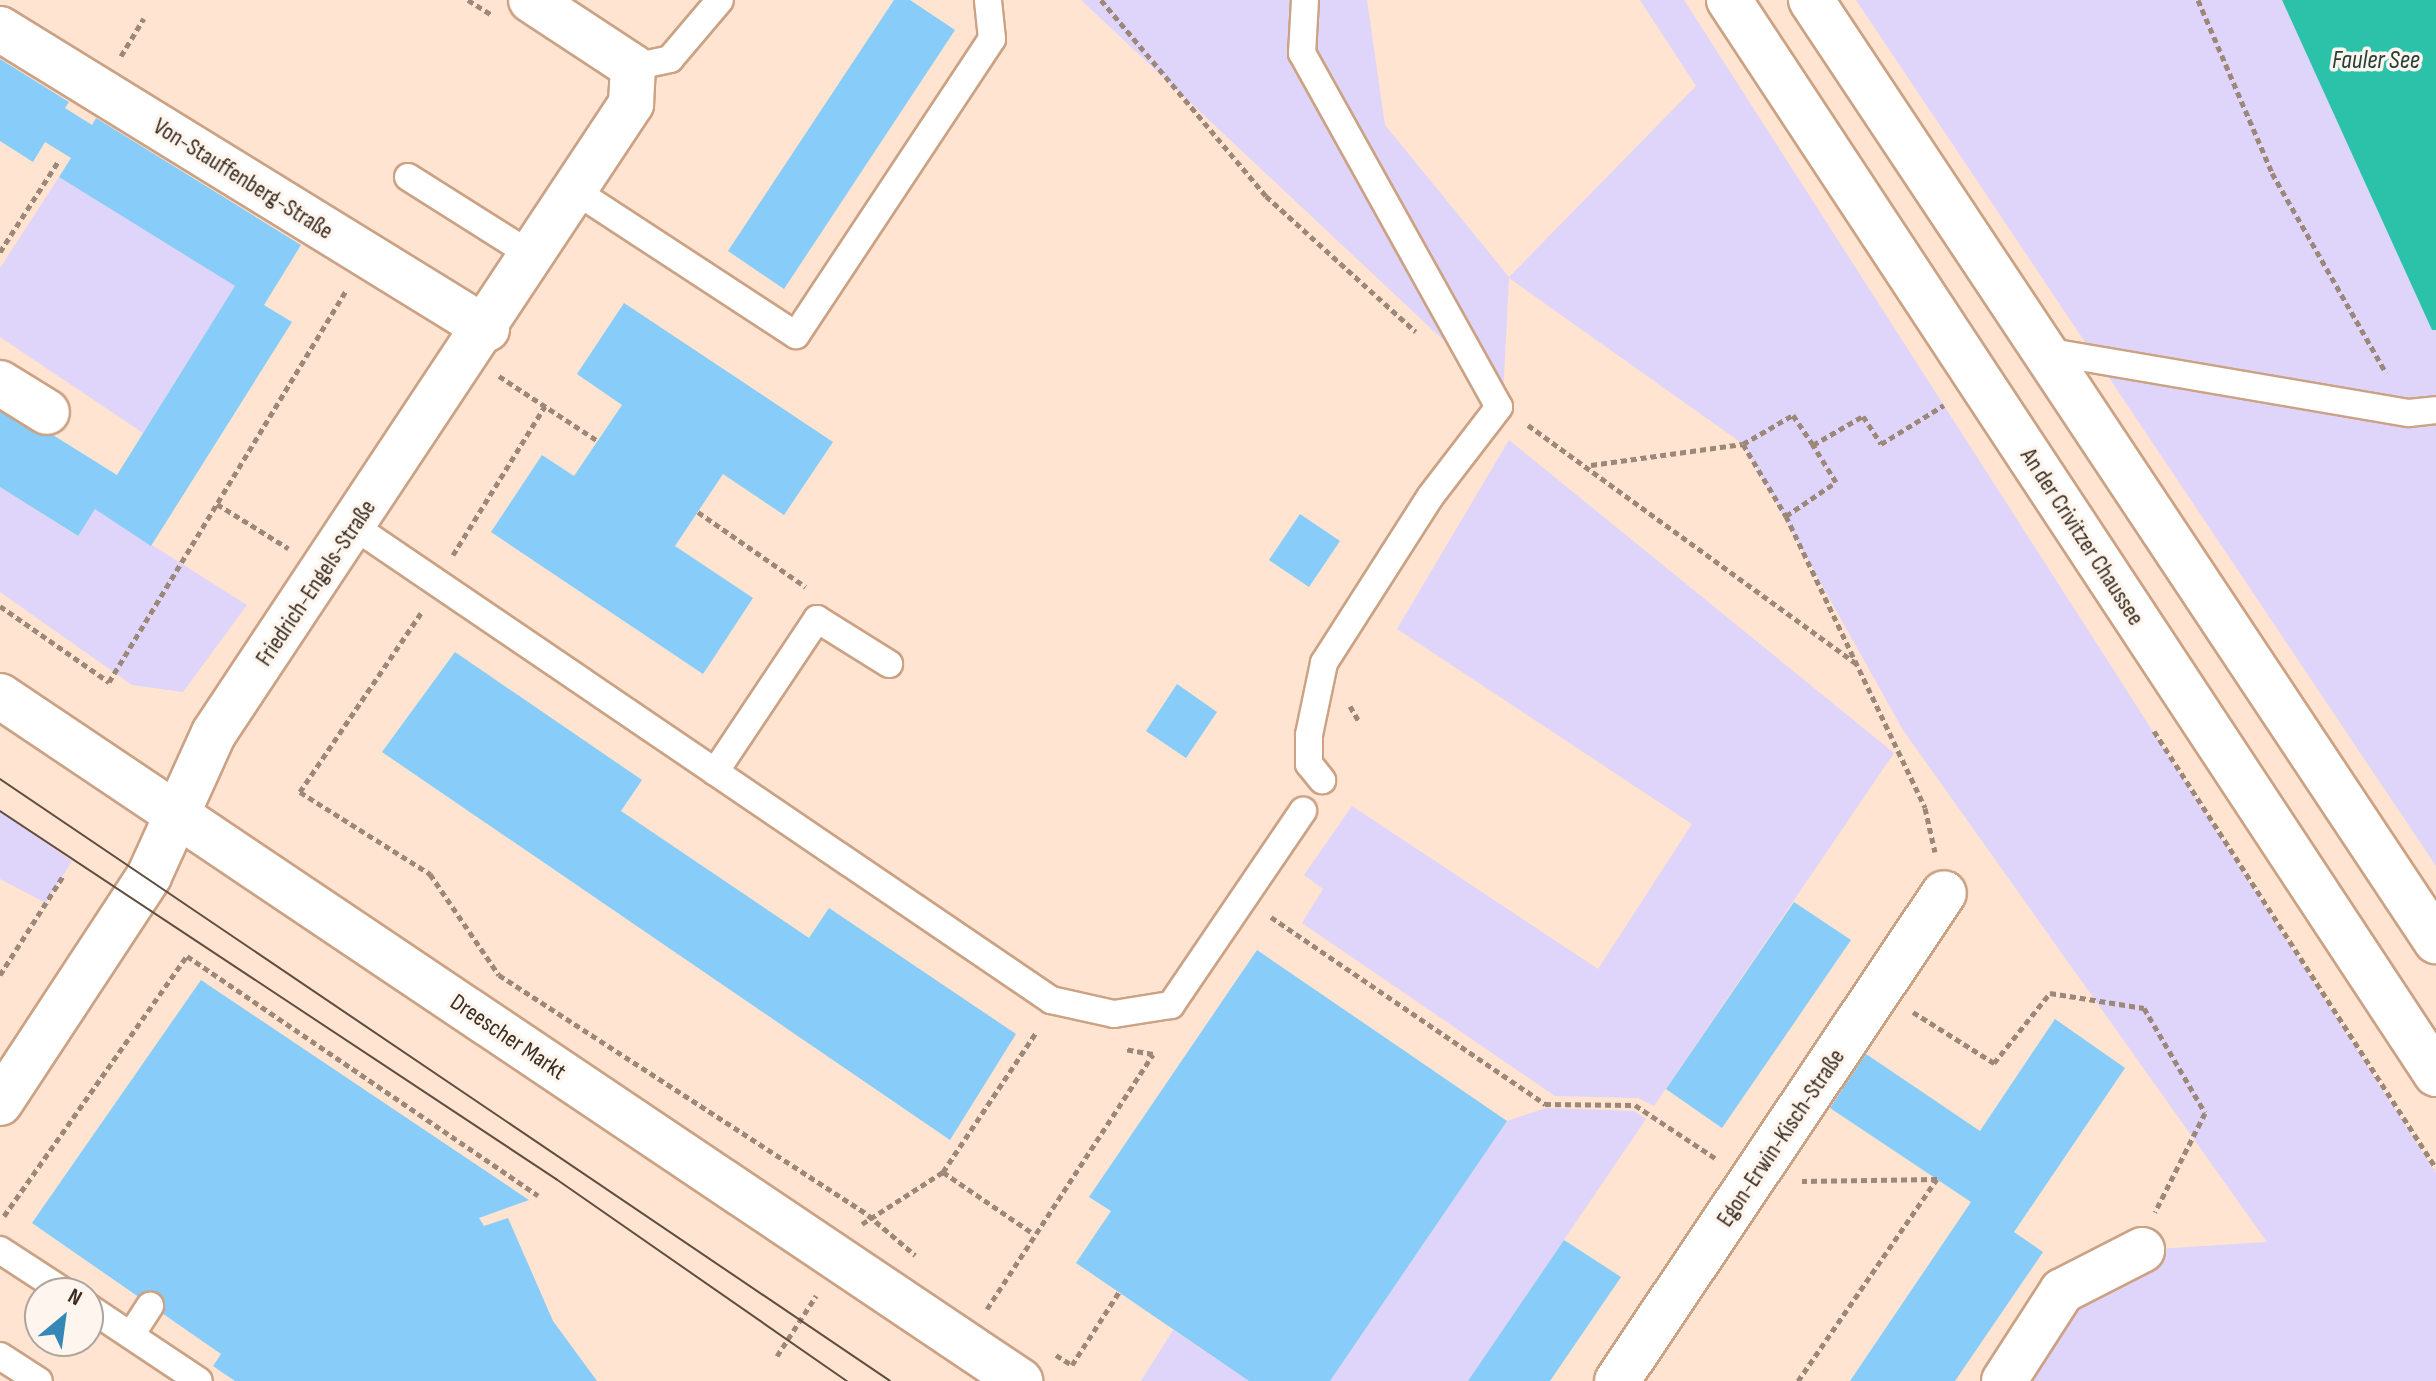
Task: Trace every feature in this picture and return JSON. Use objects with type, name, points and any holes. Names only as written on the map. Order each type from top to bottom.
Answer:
[{"type":"street","points":[[531,0],[633,67]]},
{"type":"street","name":"An der Crivitzer Chaussee","points":[[1729,0],[2436,1074]]},
{"type":"street","points":[[1811,0],[2039,350],[2436,941]]},
{"type":"street","name":"Von-Stauffenberg-Straße","points":[[0,29],[367,255],[478,342]]},
{"type":"street","name":"Friedrich-Engels-Straße","points":[[0,1103],[133,902],[214,733],[478,342],[631,104],[633,67]]},
{"type":"street","points":[[0,383],[47,412]]},
{"type":"street","points":[[0,696],[177,814]]},
{"type":"street","name":"Dreescher Markt","points":[[177,814],[839,1260],[1034,1365]]},
{"type":"street","name":"Egon-Erwin-Kisch-Straße","points":[[1617,1381],[1881,993],[1944,893]]},
{"type":"street","points":[[2004,1381],[2062,1291],[2142,1250]]},
{"type":"lane","points":[[633,67],[670,59],[720,0]]},
{"type":"lane","points":[[574,190],[796,335],[992,39],[988,0]]},
{"type":"lane","points":[[1305,0],[1302,53],[1499,407],[1430,497],[1324,663],[1309,735],[1309,764],[1322,780]]},
{"type":"lane","points":[[408,177],[533,256]]},
{"type":"lane","points":[[2039,350],[2409,413],[2436,410]]},
{"type":"lane","points":[[355,527],[1051,1000],[1114,1014],[1171,1005],[1303,811]]},
{"type":"lane","points":[[715,772],[817,619],[889,664]]},
{"type":"lane","points":[[0,1250],[41,1277]]},
{"type":"lane","points":[[131,1335],[150,1306]]},
{"type":"lane","points":[[104,1317],[199,1381]]},
{"type":"lane","points":[[0,1356],[39,1381]]},
{"type":"path","points":[[1101,0],[1266,196],[1429,344]]},
{"type":"path","points":[[2198,0],[2272,173],[2409,413]]},
{"type":"path","points":[[0,252],[59,160]]},
{"type":"path","points":[[0,606],[109,682],[367,255]]},
{"type":"path","points":[[478,342],[545,406],[598,441]]},
{"type":"path","points":[[1813,445],[1863,416],[1881,444],[1944,405]]},
{"type":"path","points":[[545,406],[456,548],[440,585],[300,792],[430,874],[499,975],[868,1215],[926,1264]]},
{"type":"path","points":[[1499,407],[1590,465],[1857,664]]},
{"type":"path","points":[[1590,465],[1743,444],[1793,415],[1836,482],[1786,516]]},
{"type":"path","points":[[1743,444],[1786,516],[1925,808],[1944,893]]},
{"type":"path","points":[[217,504],[325,570]]},
{"type":"path","points":[[698,512],[807,588]]},
{"type":"path","points":[[0,975],[63,876]]},
{"type":"path","points":[[1259,909],[1545,1104],[1635,1105],[1751,1182],[1937,1179],[1798,1381]]},
{"type":"path","points":[[0,1222],[187,956],[538,1195]]},
{"type":"path","points":[[1881,993],[1994,1063],[2050,993],[2144,1008],[2205,1113],[2161,1193],[2142,1250]]},
{"type":"path","points":[[868,1215],[943,1172],[1036,1032],[1051,1000]]},
{"type":"path","points":[[1036,1032],[1051,1035]]},
{"type":"path","points":[[987,1309],[1153,1054],[1109,1046]]},
{"type":"path","points":[[943,1172],[1034,1234]]},
{"type":"path","points":[[1034,1365],[1072,1365],[1119,1292]]},
{"type":"path","points":[[974,1301],[999,1317]]},
{"type":"shaded area","points":[[1081,0],[1367,0],[1385,125],[1509,277],[1696,86],[1640,0],[1684,0],[2436,1173],[2436,1381],[2004,1381],[2062,1291],[2142,1250],[2267,1242],[1903,730],[1743,444],[1509,278],[1503,396]]},
{"type":"shaded area","points":[[1856,0],[2282,0],[2436,330],[2436,866]]},
{"type":"shaded area","points":[[59,177],[235,286],[143,433],[0,337],[0,268]]},
{"type":"shaded area","points":[[1509,440],[1894,753],[1654,1106],[1638,1098],[1555,1096],[1302,923],[1323,889],[1304,875],[1352,806],[1598,969],[1692,824],[1397,629]]},
{"type":"shaded area","points":[[0,487],[77,536],[95,509],[247,605],[183,692],[132,685],[0,592]]},
{"type":"shaded area","points":[[0,811],[72,861],[46,903],[0,879]]},
{"type":"shaded area","points":[[1546,1108],[1634,1111],[1646,1119],[1468,1381],[1330,1381],[1507,1121]]},
{"type":"shaded area","points":[[1173,1330],[1249,1381],[1141,1381]]},
{"type":"water","name":"Fauler See","points":[[2282,0],[2436,0],[2436,330],[2432,330]]},
{"type":"building","points":[[894,0],[910,0],[955,30],[784,289],[728,251]]},
{"type":"building","points":[[0,59],[69,102],[65,108],[92,125],[96,118],[301,245],[264,305],[292,322],[151,546],[95,509],[78,536],[0,487],[0,402],[117,475],[235,286],[59,177],[71,158],[45,142],[33,162],[0,141]]},
{"type":"building","points":[[624,303],[833,442],[784,515],[723,474],[675,546],[753,598],[703,674],[491,532],[542,455],[574,476],[622,405],[577,374]]},
{"type":"building","points":[[1300,514],[1340,541],[1309,587],[1269,560]]},
{"type":"building","points":[[455,652],[642,780],[621,811],[809,938],[829,908],[1016,1034],[950,1140],[382,752]]},
{"type":"building","points":[[1177,684],[1217,712],[1186,758],[1146,731]]},
{"type":"building","points":[[1794,902],[1851,940],[1722,1128],[1666,1089]]},
{"type":"building","points":[[1257,950],[1507,1121],[1330,1381],[1249,1381],[1076,1263],[1111,1211],[1089,1197]]},
{"type":"building","points":[[201,980],[529,1200],[479,1218],[484,1226],[508,1218],[553,1321],[597,1381],[235,1381],[213,1366],[221,1354],[32,1223]]},
{"type":"building","points":[[2055,1019],[2125,1068],[2014,1232],[2043,1252],[1955,1381],[1850,1381],[1971,1202],[1830,1108],[1866,1054],[1980,1131]]},
{"type":"building","points":[[1564,1240],[1621,1277],[1550,1381],[1468,1381]]},
{"type":"tram line","points":[[0,779],[890,1381]]},
{"type":"tram line","points":[[0,811],[556,1179],[847,1381]]}]
